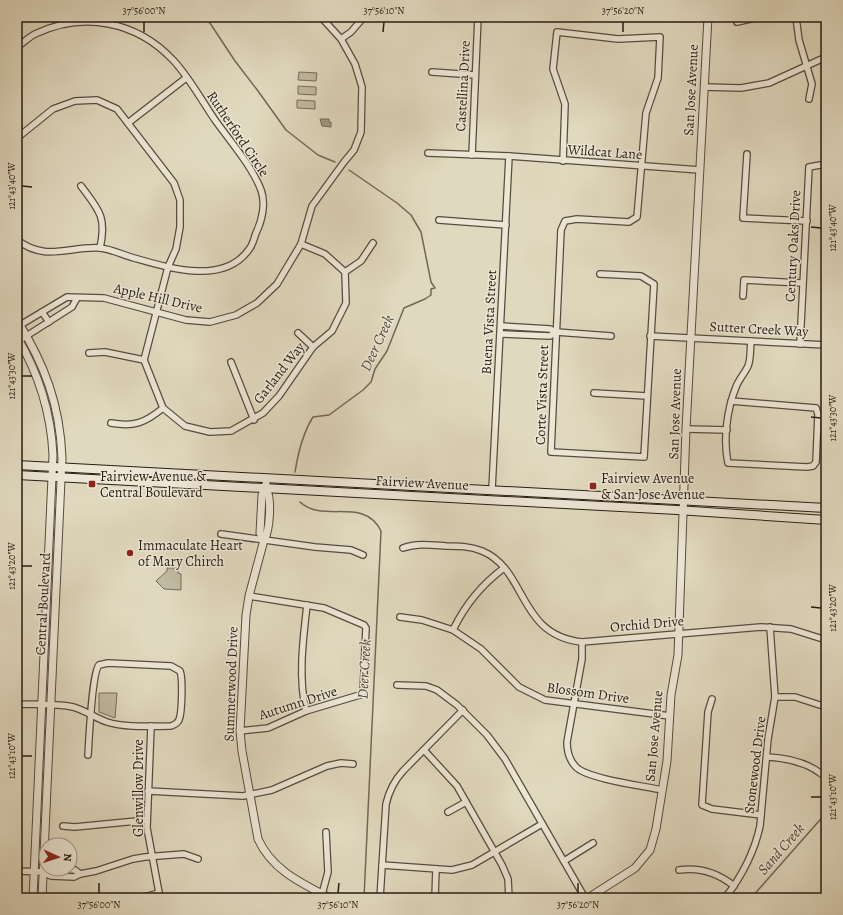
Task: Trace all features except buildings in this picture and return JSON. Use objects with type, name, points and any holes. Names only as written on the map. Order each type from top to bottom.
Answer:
[{"type":"main road","name":"Fairview Avenue","points":[[17,465],[267,479],[684,499],[826,508]]},
{"type":"main road","name":"Fairview Avenue","points":[[17,475],[684,510],[826,520]]},
{"type":"street","name":"Apple Hill Drive","points":[[18,324],[67,297],[104,298],[155,313],[186,320],[210,322],[236,315],[257,304],[276,284],[301,244],[312,206],[354,150],[360,132],[362,87],[355,64],[341,39],[321,17]]},
{"type":"street","points":[[341,39],[351,32],[364,17]]},
{"type":"street","name":"Castellina Drive","points":[[472,155],[478,17]]},
{"type":"street","name":"San Jose Avenue","points":[[586,898],[629,873],[643,860],[653,841],[667,761],[672,683],[677,662],[679,634],[686,429],[708,17]]},
{"type":"street","points":[[737,22],[759,17]]},
{"type":"street","points":[[796,17],[799,40],[812,84],[809,99]]},
{"type":"street","name":"Rutherford Circle","points":[[17,47],[34,34],[61,25],[101,21],[134,30],[158,45],[174,61],[249,169],[262,190],[264,208],[250,249],[233,264],[217,270],[197,272],[168,267],[100,248],[44,253],[26,247],[17,240]]},
{"type":"street","points":[[563,161],[565,104],[553,69],[557,32],[618,38],[660,37],[658,78],[646,113],[642,167]]},
{"type":"street","points":[[704,87],[741,88],[769,83],[826,56]]},
{"type":"street","points":[[432,72],[475,75]]},
{"type":"street","points":[[128,123],[186,78]]},
{"type":"street","points":[[17,138],[53,109],[75,101],[98,100],[117,109],[174,183],[180,200],[180,227],[176,249],[168,267],[144,360],[105,352],[89,353]]},
{"type":"street","name":"Wildcat Lane","points":[[428,153],[510,156],[642,167],[700,170]]},
{"type":"street","points":[[746,154],[743,218],[807,221]]},
{"type":"street","name":"Buena Vista Street","points":[[492,489],[510,156]]},
{"type":"street","name":"Century Oaks Drive","points":[[800,344],[809,167],[826,164]]},
{"type":"street","name":"Corte Vista Street","points":[[600,274],[641,276],[654,284],[644,458],[551,452],[561,230],[565,220],[629,222],[637,217],[642,167]]},
{"type":"street","points":[[81,186],[98,208],[103,223],[100,248]]},
{"type":"street","points":[[439,220],[506,225]]},
{"type":"street","points":[[301,244],[325,254],[345,272],[361,261],[373,243]]},
{"type":"street","name":"Garland Way","points":[[144,360],[163,408],[185,426],[210,432],[232,431],[254,420],[263,413],[279,396],[313,348],[332,332],[342,316],[346,303],[345,272]]},
{"type":"street","points":[[743,296],[744,280],[802,283]]},
{"type":"street","points":[[18,340],[27,336],[72,307],[77,298]]},
{"type":"street","points":[[55,304],[61,314]]},
{"type":"street","points":[[42,312],[48,322]]},
{"type":"street","name":"Central Boulevard","points":[[18,324],[27,336],[42,364],[58,413],[62,468],[44,837]]},
{"type":"street","points":[[501,326],[550,328],[556,332],[611,336]]},
{"type":"street","points":[[501,334],[550,336],[556,332]]},
{"type":"street","points":[[298,333],[313,348]]},
{"type":"street","name":"Sutter Creek Way","points":[[650,336],[826,345]]},
{"type":"street","name":"Central Boulevard","points":[[18,340],[34,367],[49,415],[53,444],[33,898]]},
{"type":"street","points":[[731,400],[816,408],[818,414],[816,462],[813,466],[807,467],[728,463],[727,430],[731,400],[736,385],[748,365],[751,341]]},
{"type":"street","points":[[231,362],[254,420]]},
{"type":"street","points":[[594,393],[647,396]]},
{"type":"street","points":[[111,423],[124,425],[138,424],[151,419],[163,408]]},
{"type":"street","points":[[686,429],[727,430]]},
{"type":"street","name":"Summerwood Drive","points":[[267,479],[266,488],[270,495],[268,534],[264,540],[249,596],[246,615],[240,731],[249,795],[258,839],[268,858],[282,871],[321,896]]},
{"type":"street","points":[[220,534],[315,547],[351,550],[363,555]]},
{"type":"street","name":"Orchid Drive","points":[[403,548],[413,545],[464,546],[477,549],[488,554],[504,568],[541,624],[562,638],[582,642],[770,627],[791,629],[826,640]]},
{"type":"street","points":[[453,630],[476,593],[490,578],[504,568]]},
{"type":"street","points":[[249,596],[307,605],[303,639],[302,695],[306,711]]},
{"type":"street","name":"Autumn Drive","points":[[240,731],[268,728],[306,711],[363,694],[366,628],[364,625],[336,611],[307,605]]},
{"type":"street","name":"Blossom Drive","points":[[400,617],[422,620],[453,630],[481,649],[514,682],[536,697],[574,705],[670,716]]},
{"type":"street","name":"Stonewood Drive","points":[[725,898],[734,886],[751,856],[757,840],[761,815],[768,739],[775,698],[770,627]]},
{"type":"street","points":[[582,642],[582,660],[567,751],[576,768],[591,775],[662,790]]},
{"type":"street","points":[[17,704],[73,707],[92,715],[113,723],[171,726],[179,720],[182,681],[180,671],[171,666],[102,663],[97,667],[95,673],[92,715],[88,755]]},
{"type":"street","points":[[397,685],[426,686],[446,695],[497,747],[586,898]]},
{"type":"street","points":[[775,698],[795,698],[826,707]]},
{"type":"street","points":[[712,699],[708,712],[702,805],[712,809],[761,815]]},
{"type":"street","points":[[380,898],[386,804],[389,793],[395,781],[403,771],[462,710]]},
{"type":"street","name":"Glenwillow Drive","points":[[151,726],[147,820],[159,896]]},
{"type":"street","points":[[424,750],[449,775],[495,851],[508,879],[508,898]]},
{"type":"street","points":[[767,757],[786,758],[799,762],[814,768],[823,775]]},
{"type":"street","points":[[148,791],[231,796],[249,795],[272,790],[327,766],[341,763],[353,764]]},
{"type":"street","points":[[448,812],[466,802]]},
{"type":"street","points":[[63,826],[75,827],[147,820]]},
{"type":"street","points":[[382,865],[436,869],[462,868],[472,865],[542,824]]},
{"type":"street","points":[[326,832],[328,872],[321,896],[330,898]]},
{"type":"street","points":[[564,861],[593,843]]},
{"type":"street","points":[[80,874],[96,871],[132,859],[152,856],[184,854],[198,859]]},
{"type":"street","points":[[679,870],[691,868],[705,871],[718,875],[734,886]]},
{"type":"street","points":[[435,898],[436,869]]},
{"type":"street","points":[[17,871],[38,872]]},
{"type":"street","name":"Central Boulevard","points":[[42,898],[43,877]]},
{"type":"street","points":[[140,898],[159,896]]},
{"type":"shaded area","points":[[299,72],[317,73],[316,81],[298,80]]},
{"type":"shaded area","points":[[298,86],[316,87],[316,95],[298,94]]},
{"type":"shaded area","points":[[297,100],[315,101],[315,109],[297,108]]},
{"type":"shaded area","points":[[320,119],[329,119],[329,122],[331,122],[331,127],[322,126]]},
{"type":"shaded area","points":[[167,568],[178,568],[178,573],[181,574],[181,590],[164,589],[156,581],[167,571]]},
{"type":"shaded area","points":[[99,693],[117,693],[115,718],[99,712]]},
{"type":"waterway","name":"Deer Creek","points":[[206,17],[235,61],[286,130],[318,155],[335,162]]},
{"type":"waterway","name":"Deer Creek","points":[[295,472],[301,443],[313,417],[329,415],[363,390],[371,382],[375,369],[387,351],[404,308],[425,299],[431,295],[431,289],[435,288],[431,282],[421,232],[411,215],[397,203],[349,170]]},
{"type":"waterway","name":"Deer Creek","points":[[300,502],[310,508],[320,511],[354,512],[365,515],[374,521],[381,531],[364,898]]},
{"type":"waterway","name":"Sand Creek","points":[[751,898],[826,813]]},
{"type":"place","name":"Fairview Avenue & Central Boulevard","points":[[92,484]]},
{"type":"place","name":"Fairview Avenue & San Jose Avenue","points":[[593,486]]},
{"type":"place","name":"Immaculate Heart of Mary Chirch","points":[[130,553]]}]
